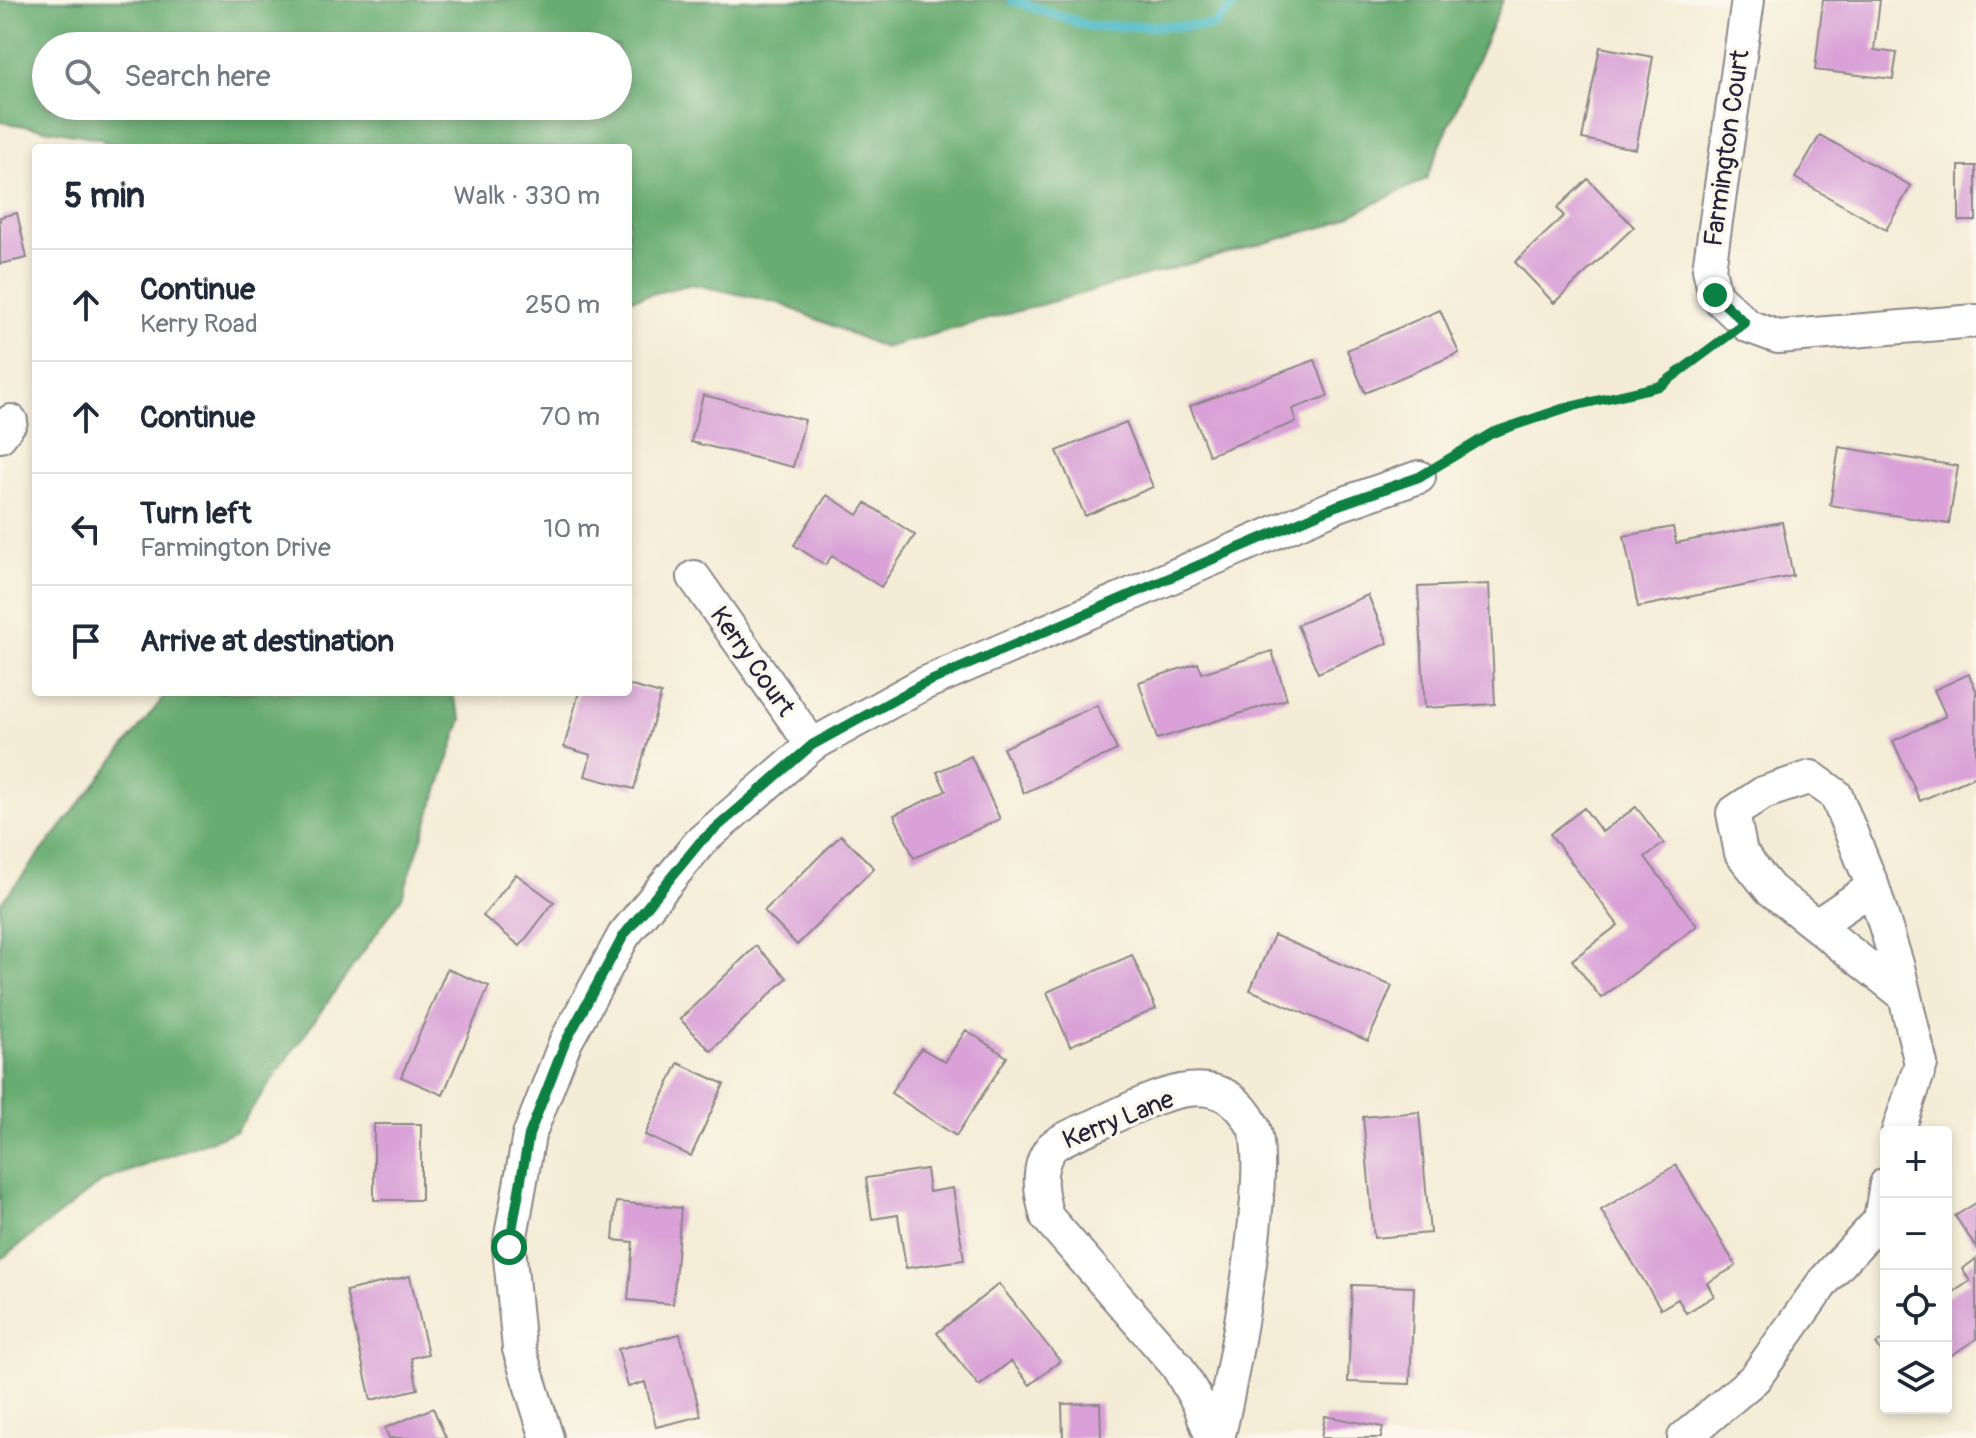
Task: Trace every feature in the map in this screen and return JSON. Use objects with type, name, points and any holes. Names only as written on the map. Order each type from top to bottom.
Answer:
[{"type":"street","name":"Farmington Court","points":[[1745,323],[1715,295],[1709,269],[1748,0]]},
{"type":"street","points":[[1745,323],[1778,337],[1976,321]]},
{"type":"street","points":[[547,1438],[519,1349],[509,1247],[529,1135],[565,1043],[624,935],[700,842],[812,745],[921,685],[1336,506],[1419,477]]},
{"type":"street","name":"Kerry Court","points":[[694,577],[812,745]]},
{"type":"street","points":[[1900,1126],[1921,1064],[1904,995],[1873,887],[1836,795],[1811,777],[1763,793],[1733,813],[1741,853],[1770,889],[1904,995]]},
{"type":"street","points":[[1817,925],[1873,887]]},
{"type":"street","name":"Kerry Lane","points":[[1196,1090],[1218,1090],[1240,1107],[1255,1129],[1258,1166],[1251,1265],[1215,1438],[1177,1366],[1047,1217],[1041,1194],[1042,1164],[1053,1146],[1160,1095],[1196,1090]]},
{"type":"street","points":[[1684,1438],[1755,1378],[1824,1281],[1880,1220],[1884,1198]]},
{"type":"path","points":[[1419,477],[1492,433],[1532,418],[1660,386],[1745,323]]},
{"type":"green space","points":[[0,0],[1503,0],[1426,179],[1330,225],[884,348],[779,303],[692,284],[632,299],[632,144],[108,144],[99,138],[0,122]]},
{"type":"green space","points":[[165,696],[453,696],[462,719],[402,897],[236,1131],[103,1181],[0,1260],[0,904]]},
{"type":"building","points":[[1823,0],[1880,0],[1874,50],[1897,53],[1893,79],[1815,70]]},
{"type":"building","points":[[1600,47],[1653,57],[1636,149],[1582,139]]},
{"type":"building","points":[[1820,135],[1911,186],[1886,230],[1795,178]]},
{"type":"building","points":[[1959,166],[1976,166],[1976,221],[1959,221]]},
{"type":"building","points":[[1588,179],[1634,227],[1554,303],[1515,262],[1564,216],[1557,208]]},
{"type":"building","points":[[17,213],[27,258],[0,264],[0,217]]},
{"type":"building","points":[[1440,310],[1459,353],[1365,393],[1347,350]]},
{"type":"building","points":[[1315,360],[1328,396],[1292,409],[1296,422],[1209,455],[1190,406]]},
{"type":"building","points":[[703,395],[805,420],[793,467],[691,442]]},
{"type":"building","points":[[1126,422],[1153,487],[1085,516],[1057,451]]},
{"type":"building","points":[[1839,447],[1958,466],[1949,524],[1830,505]]},
{"type":"building","points":[[827,495],[858,515],[866,503],[915,535],[881,587],[832,556],[825,565],[794,545]]},
{"type":"building","points":[[1782,522],[1793,576],[1638,607],[1624,536],[1673,527],[1676,543]]},
{"type":"building","points":[[1489,584],[1495,704],[1425,708],[1418,587]]},
{"type":"building","points":[[1368,595],[1388,643],[1318,673],[1297,625]]},
{"type":"building","points":[[1272,651],[1287,699],[1157,739],[1139,682],[1198,663],[1202,673]]},
{"type":"building","points":[[1969,674],[1976,690],[1976,776],[1920,801],[1893,741],[1946,716],[1934,690]]},
{"type":"building","points":[[632,686],[661,694],[634,789],[585,776],[591,755],[564,747],[578,696],[632,696]]},
{"type":"building","points":[[1097,705],[1117,750],[1024,793],[1003,748]]},
{"type":"building","points":[[971,756],[1000,819],[914,858],[894,815],[946,791],[937,772]]},
{"type":"building","points":[[1636,807],[1664,843],[1645,857],[1697,926],[1601,998],[1572,960],[1618,925],[1550,834],[1584,808],[1602,832]]},
{"type":"building","points":[[841,835],[874,868],[797,945],[764,911]]},
{"type":"building","points":[[516,874],[554,902],[520,946],[483,916]]},
{"type":"building","points":[[1274,935],[1392,986],[1368,1041],[1250,990]]},
{"type":"building","points":[[756,946],[787,978],[711,1051],[680,1019]]},
{"type":"building","points":[[1132,955],[1156,1009],[1070,1046],[1047,992]]},
{"type":"building","points":[[447,969],[489,986],[443,1095],[401,1077]]},
{"type":"building","points":[[966,1030],[1007,1057],[956,1136],[891,1093],[921,1048],[945,1062]]},
{"type":"building","points":[[678,1063],[724,1084],[691,1156],[645,1135]]},
{"type":"building","points":[[1419,1112],[1430,1233],[1374,1238],[1363,1117]]},
{"type":"building","points":[[374,1124],[421,1124],[421,1200],[374,1200]]},
{"type":"building","points":[[1676,1165],[1736,1266],[1707,1283],[1714,1296],[1686,1313],[1678,1299],[1661,1309],[1601,1210]]},
{"type":"building","points":[[926,1169],[929,1192],[953,1188],[964,1260],[906,1268],[898,1215],[872,1219],[866,1178]]},
{"type":"building","points":[[616,1202],[681,1208],[673,1304],[628,1300],[633,1242],[613,1240]]},
{"type":"building","points":[[1976,1203],[1976,1247],[1955,1216]]},
{"type":"building","points":[[1976,1259],[1976,1339],[1952,1355],[1952,1293],[1970,1281],[1962,1269]]},
{"type":"building","points":[[410,1276],[428,1354],[411,1358],[418,1389],[371,1400],[346,1291]]},
{"type":"building","points":[[999,1284],[1060,1361],[1030,1385],[1011,1361],[979,1386],[937,1333]]},
{"type":"building","points":[[1352,1285],[1414,1287],[1410,1384],[1348,1382]]},
{"type":"building","points":[[680,1334],[701,1416],[656,1427],[645,1382],[628,1387],[618,1349]]},
{"type":"building","points":[[1100,1403],[1101,1438],[1063,1438],[1062,1404]]},
{"type":"building","points":[[433,1408],[446,1438],[389,1438],[385,1428]]},
{"type":"building","points":[[1325,1416],[1383,1427],[1381,1438],[1321,1438]]},
{"type":"waterway","points":[[1012,0],[1089,26],[1213,26],[1239,0]]},
{"type":"route","points":[[509,1247],[529,1135],[565,1043],[624,935],[700,842],[812,745],[921,685],[1336,506],[1419,477],[1492,433],[1565,408],[1660,386],[1745,323],[1715,295]]}]
